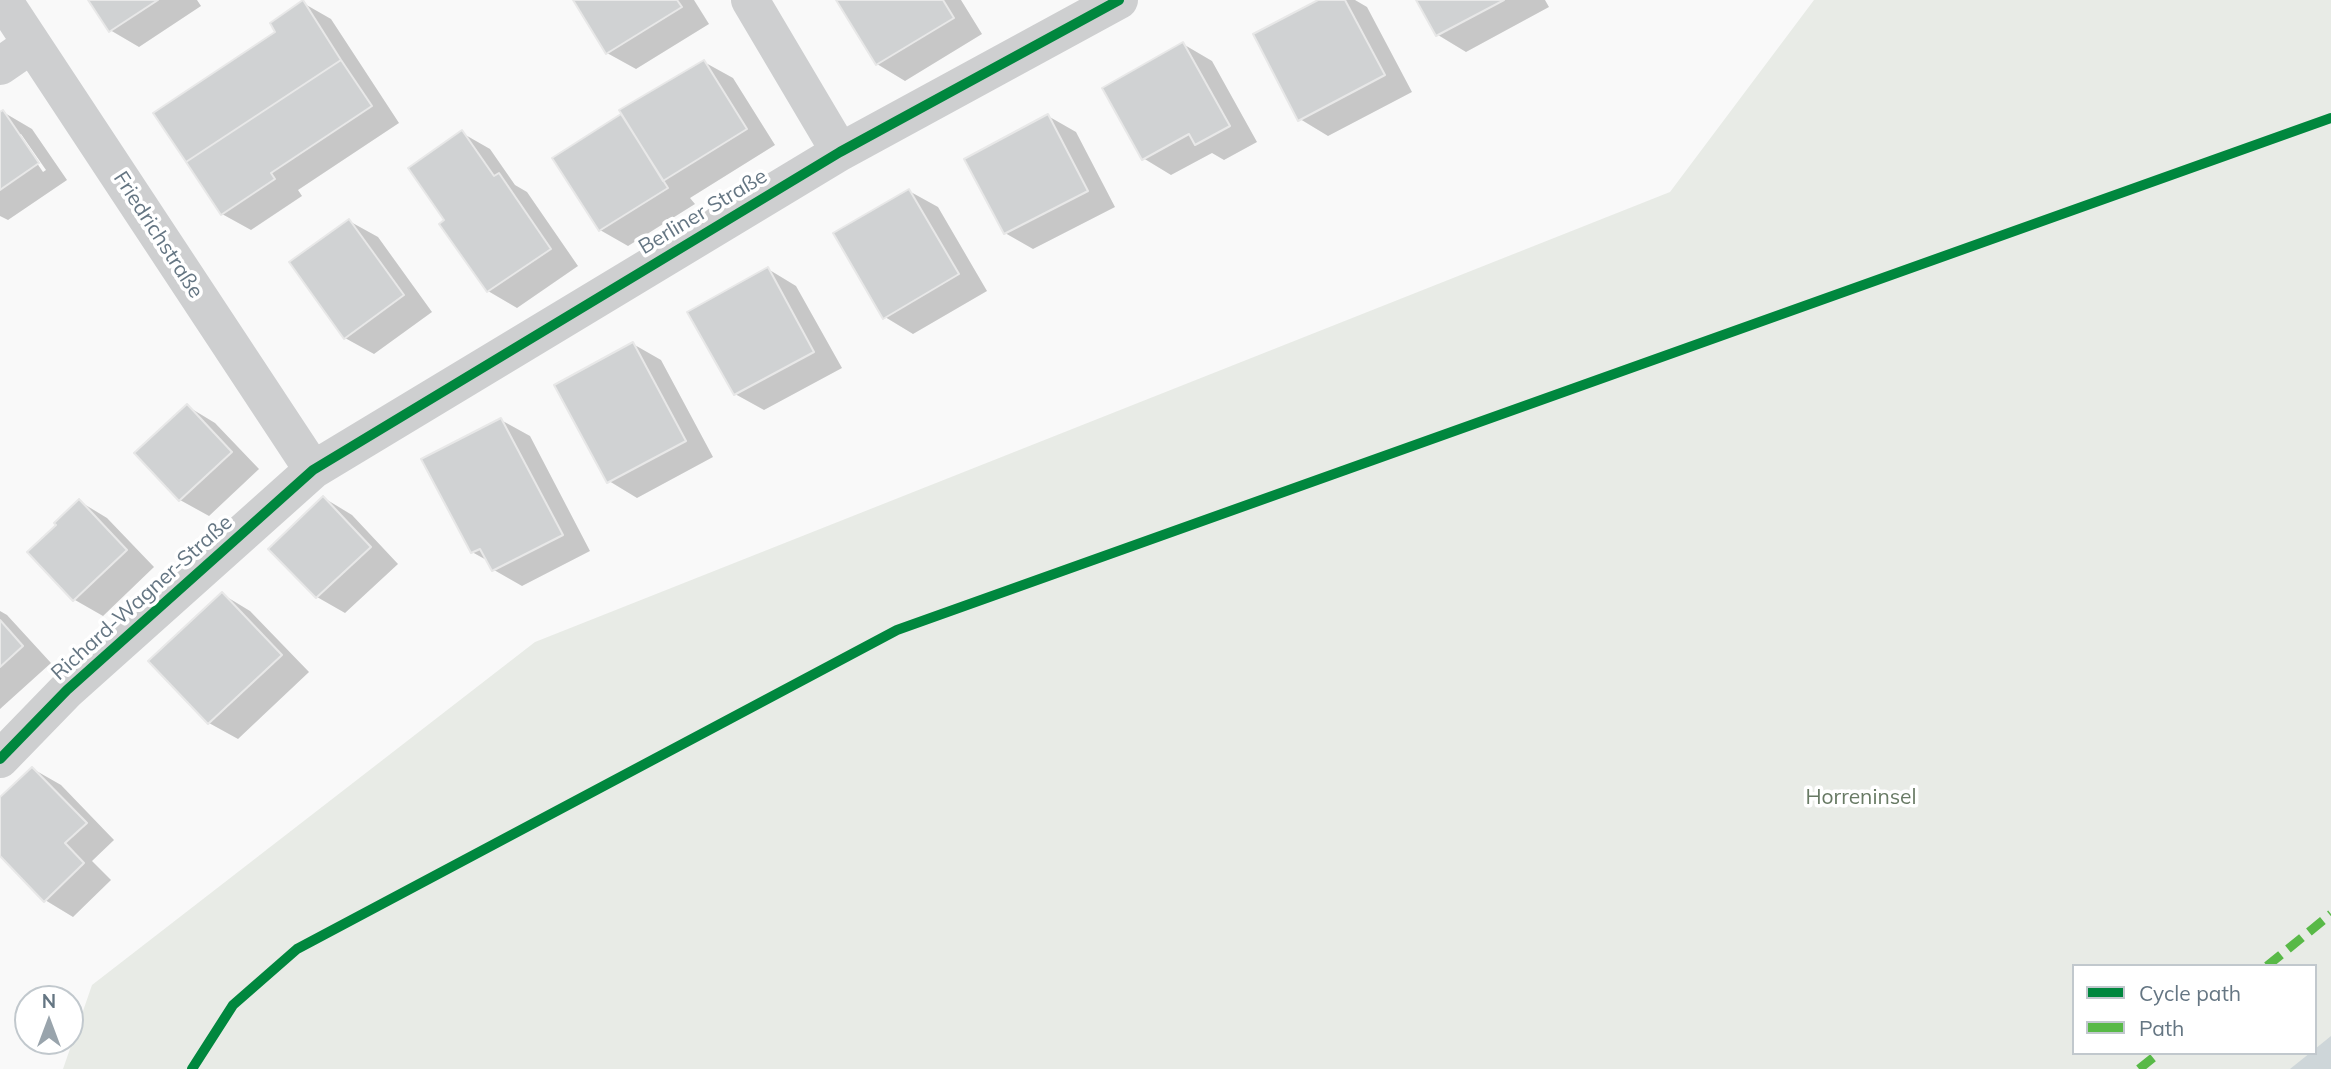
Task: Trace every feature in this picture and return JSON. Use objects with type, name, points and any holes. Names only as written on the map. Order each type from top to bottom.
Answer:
[{"type":"street","name":"Friedrichstraße","points":[[3,0],[313,470]]},
{"type":"street","points":[[750,0],[840,152]]},
{"type":"street","name":"Berliner Straße","points":[[313,470],[840,152],[1119,0]]},
{"type":"street","points":[[0,66],[32,44]]},
{"type":"street","name":"Richard-Wagner-Straße","points":[[0,759],[67,690],[313,470]]},
{"type":"green space","name":"Horreninsel","points":[[1814,0],[2331,0],[2331,1069],[63,1069],[68,1055],[84,1055],[84,1008],[92,985],[535,642],[1670,192]]},
{"type":"shaded area","points":[[2331,1036],[2331,1069],[2290,1069],[2308,1055],[2317,1055],[2317,1047]]},
{"type":"building","points":[[88,0],[158,0],[109,32]]},
{"type":"building","points":[[303,0],[341,60],[186,162],[153,113],[275,32],[270,23]]},
{"type":"building","points":[[573,0],[677,0],[682,7],[606,54]]},
{"type":"building","points":[[836,0],[943,0],[954,18],[876,65]]},
{"type":"building","points":[[1318,0],[1345,0],[1385,75],[1298,121],[1253,34]]},
{"type":"building","points":[[1416,0],[1504,0],[1436,36]]},
{"type":"building","points":[[1183,42],[1230,126],[1195,145],[1189,134],[1142,160],[1102,88]]},
{"type":"building","points":[[341,60],[372,106],[271,173],[275,179],[221,215],[186,162]]},
{"type":"building","points":[[704,60],[747,129],[663,181],[619,110]]},
{"type":"building","points":[[3,110],[39,163],[0,190],[0,112]]},
{"type":"building","points":[[621,114],[668,188],[599,231],[552,158]]},
{"type":"building","points":[[1048,114],[1088,191],[1004,234],[964,159]]},
{"type":"building","points":[[462,130],[494,176],[499,173],[551,249],[487,292],[439,224],[444,220],[408,168]]},
{"type":"building","points":[[909,189],[959,274],[883,319],[833,233]]},
{"type":"building","points":[[349,219],[404,295],[344,339],[289,262]]},
{"type":"building","points":[[768,267],[814,352],[734,395],[687,312]]},
{"type":"building","points":[[633,342],[686,441],[607,483],[554,385]]},
{"type":"building","points":[[187,404],[232,452],[179,501],[134,453]]},
{"type":"building","points":[[501,418],[563,535],[492,571],[480,549],[471,553],[421,459]]},
{"type":"building","points":[[323,496],[371,547],[316,598],[268,549]]},
{"type":"building","points":[[79,499],[127,550],[73,601],[27,552]]},
{"type":"building","points":[[222,592],[282,655],[208,724],[148,661]]},
{"type":"building","points":[[0,620],[23,646],[0,667]]},
{"type":"building","points":[[32,767],[87,823],[65,843],[84,863],[44,902],[0,856],[0,797]]},
{"type":"marked path","points":[[2269,964],[2331,914]]},
{"type":"marked path","points":[[2139,1069],[2156,1055]]},
{"type":"cycle path","points":[[0,759],[67,690],[313,470],[840,152],[1119,0]]},
{"type":"cycle path","points":[[192,1069],[233,1005],[297,949],[897,630],[2331,118]]}]
